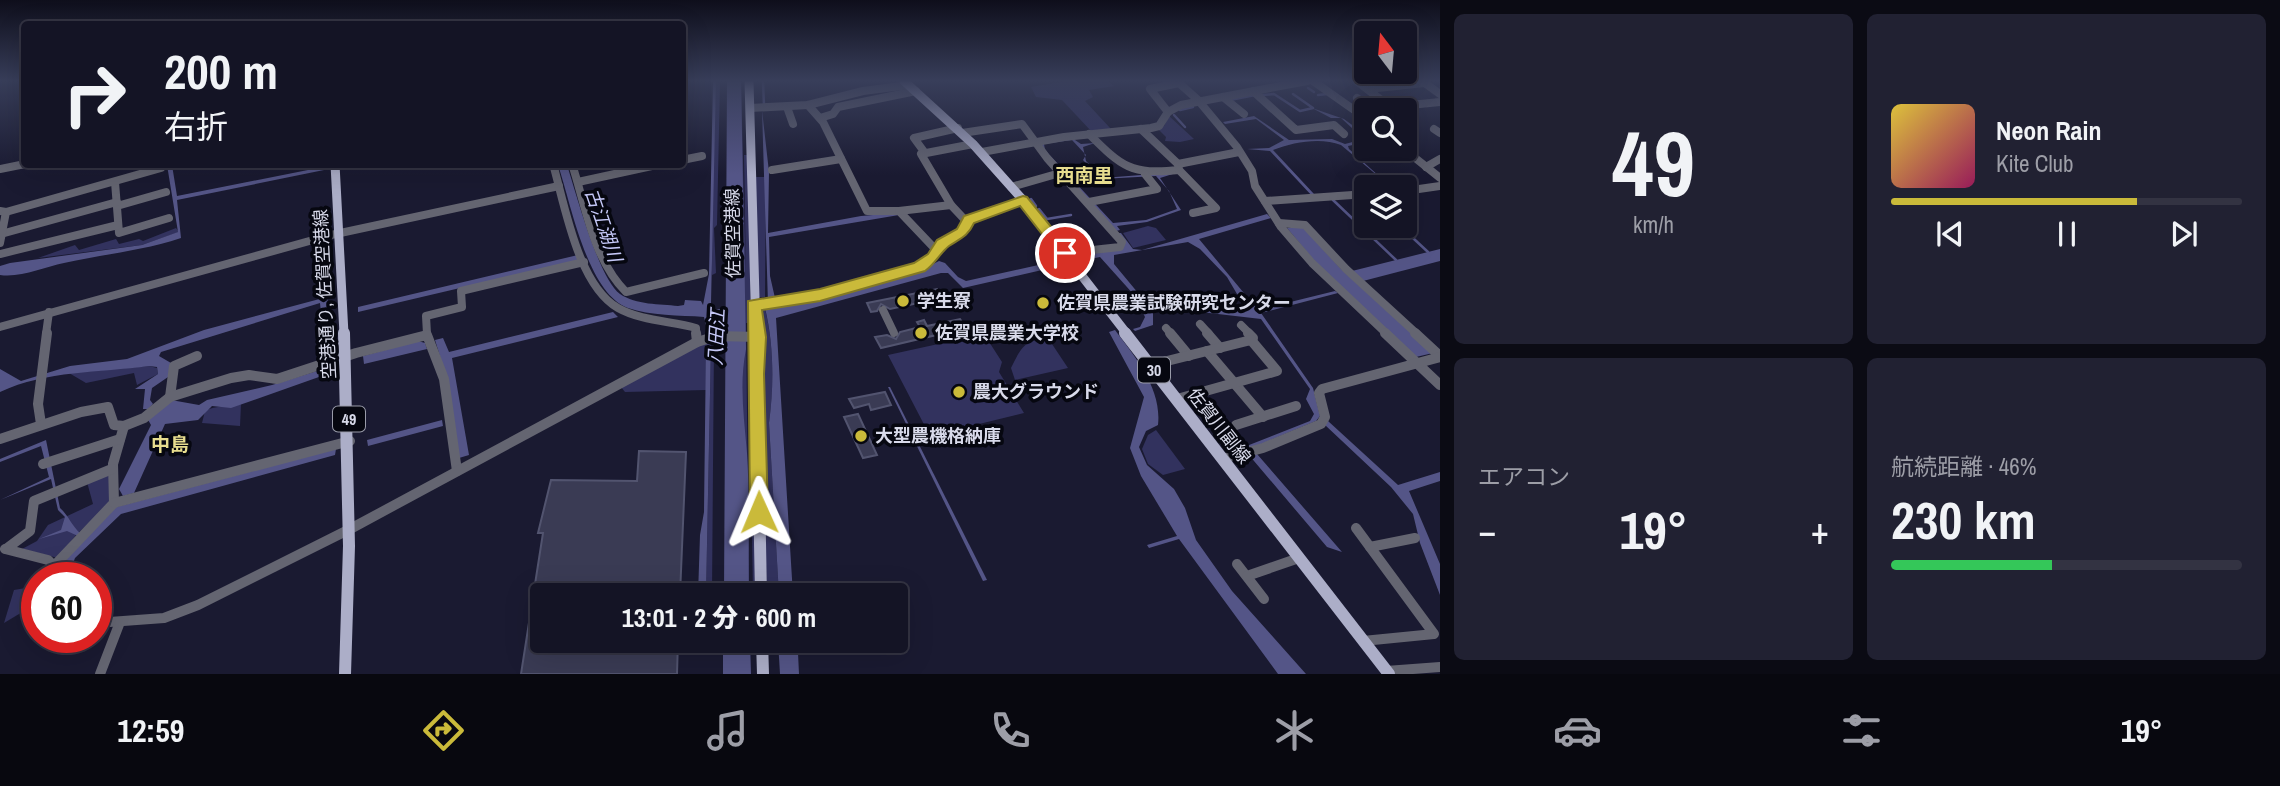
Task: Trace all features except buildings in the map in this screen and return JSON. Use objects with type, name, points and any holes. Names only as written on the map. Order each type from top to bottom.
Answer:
[{"type":"main road","name":"佐賀空港線","points":[[750,112],[760,304],[754,337],[761,583]]},
{"type":"main road","name":"佐賀川副線","points":[[941,112],[977,148],[1023,200],[1387,672]]},
{"type":"main road","name":"空港通り, 佐賀空港線","points":[[335,168],[352,528],[345,674]]},
{"type":"main road","points":[[762,653],[763,674]]},
{"type":"street","points":[[788,112],[793,124]]},
{"type":"street","points":[[815,112],[867,211],[954,208]]},
{"type":"street","points":[[820,118],[834,112]]},
{"type":"street","points":[[967,221],[954,208],[921,158],[925,153],[1159,126],[1168,112]]},
{"type":"street","points":[[1207,112],[1239,152],[1265,201],[1312,263],[1431,359]]},
{"type":"street","points":[[1277,112],[1296,130],[1334,125],[1344,134]]},
{"type":"street","points":[[925,153],[914,138],[1021,121],[1060,173],[1092,201],[1122,245],[1065,253]]},
{"type":"street","points":[[1141,129],[1216,208],[1193,213]]},
{"type":"street","points":[[1089,134],[1131,173],[1146,175],[1239,152]]},
{"type":"street","points":[[686,159],[702,156]]},
{"type":"street","points":[[772,170],[841,159]]},
{"type":"street","points":[[1426,167],[1436,164],[1440,159]]},
{"type":"street","points":[[1417,160],[1440,178]]},
{"type":"street","points":[[0,169],[21,165]]},
{"type":"street","points":[[553,168],[584,262],[599,293],[615,307],[696,328],[697,342]]},
{"type":"street","points":[[573,168],[613,282],[626,292],[704,273]]},
{"type":"street","points":[[578,183],[644,168]]},
{"type":"street","points":[[161,169],[3,212],[0,238],[166,192]]},
{"type":"street","points":[[1011,187],[1060,173]]},
{"type":"street","points":[[1092,201],[1157,189],[1146,175]]},
{"type":"street","points":[[115,181],[119,233],[169,218]]},
{"type":"street","points":[[0,327],[339,234],[559,186]]},
{"type":"street","points":[[1417,189],[1440,186]]},
{"type":"street","points":[[1265,201],[1354,195]]},
{"type":"street","points":[[967,221],[1023,200]]},
{"type":"street","points":[[899,211],[937,251]]},
{"type":"street","points":[[760,304],[825,294],[919,267],[942,244],[966,229],[967,221]]},
{"type":"street","points":[[1285,224],[1305,225],[1431,359],[1440,385]]},
{"type":"street","points":[[0,254],[118,225]]},
{"type":"street","points":[[457,471],[444,379],[427,335],[426,316],[462,307],[461,290],[584,262]]},
{"type":"street","points":[[883,310],[894,333]]},
{"type":"street","points":[[41,424],[38,404],[49,312]]},
{"type":"street","points":[[1200,324],[1220,348]]},
{"type":"street","points":[[1177,399],[1277,371],[1241,325]]},
{"type":"street","points":[[1166,328],[1189,356]]},
{"type":"street","points":[[0,439],[41,424],[108,407],[114,425],[124,426],[144,418],[160,402],[170,397],[249,375],[277,379],[346,356],[427,335]]},
{"type":"street","points":[[112,622],[164,618],[198,606],[352,528],[697,342],[721,336],[754,337]]},
{"type":"street","points":[[1151,365],[1251,340]]},
{"type":"street","points":[[1207,351],[1263,417]]},
{"type":"street","points":[[170,397],[174,366],[197,356]]},
{"type":"street","points":[[1222,459],[1257,450],[1321,424],[1325,417],[1319,393],[1322,388],[1431,359]]},
{"type":"street","points":[[1236,425],[1296,406]]},
{"type":"street","points":[[114,503],[112,469],[124,426]]},
{"type":"street","points":[[48,461],[120,439]]},
{"type":"street","points":[[62,562],[114,503],[350,441]]},
{"type":"street","points":[[3,549],[26,538],[33,529],[34,501],[55,490],[112,469]]},
{"type":"street","points":[[1356,528],[1434,634],[1363,641]]},
{"type":"street","points":[[1370,547],[1415,538]]},
{"type":"street","points":[[3,549],[49,562]]},
{"type":"street","points":[[1247,576],[1299,558]]},
{"type":"street","points":[[1237,564],[1264,599]]},
{"type":"street","points":[[100,674],[120,622]]},
{"type":"street","points":[[1387,672],[1440,667]]},
{"type":"shaded area","points":[[715,112],[719,112],[717,225],[714,228],[716,273],[712,275],[710,244]]},
{"type":"shaded area","points":[[737,112],[742,112],[746,278],[744,155],[748,155],[751,323],[746,323],[749,583],[744,583]]},
{"type":"shaded area","points":[[1074,112],[1096,112],[1111,129],[1092,132]]},
{"type":"shaded area","points":[[1169,116],[1194,139],[1165,141],[1166,137],[1158,129],[1164,126]]},
{"type":"shaded area","points":[[754,177],[766,177],[765,297],[757,297]]},
{"type":"shaded area","points":[[1148,226],[1156,228],[1166,240],[1133,248],[1123,233]]},
{"type":"shaded area","points":[[176,228],[179,232],[142,245],[38,258],[75,245],[79,250],[116,239],[119,244],[139,239],[143,241]]},
{"type":"shaded area","points":[[768,304],[765,309],[772,366],[769,423],[778,583],[767,583],[760,379],[765,329],[760,309]]},
{"type":"shaded area","name":"農大グラウンド","points":[[984,334],[1002,362],[999,372],[1024,413],[930,436],[888,355]]},
{"type":"shaded area","points":[[1048,338],[1068,368],[1015,380],[1011,368],[1021,350],[1034,340]]},
{"type":"shaded area","points":[[714,341],[712,583],[706,583],[711,345],[706,346],[706,390],[625,392],[621,387],[700,344]]},
{"type":"shaded area","points":[[749,349],[753,349],[757,583],[753,583]]},
{"type":"shaded area","points":[[149,366],[157,368],[158,374],[137,385],[134,373],[86,383],[69,373]]},
{"type":"shaded area","points":[[241,404],[240,426],[202,423],[205,411],[209,409]]},
{"type":"shaded area","points":[[1156,430],[1185,469],[1163,475],[1148,464],[1142,449],[1148,435]]},
{"type":"shaded area","points":[[109,474],[111,502],[76,535],[58,558],[22,549],[37,541],[48,525],[93,504],[87,482]]},
{"type":"shaded area","points":[[21,589],[21,613],[4,623],[14,590]]},
{"type":"water","points":[[712,112],[715,112],[711,309],[722,309],[722,318],[712,318],[711,331],[707,330],[704,317],[646,312],[628,308],[614,299],[602,285],[582,245],[559,168],[568,168],[596,254],[612,285],[620,294],[648,303],[678,306],[684,305],[685,300],[701,301],[703,305],[709,274]]},
{"type":"water","points":[[727,112],[742,112],[746,349],[742,388],[748,471],[749,583],[724,583]]},
{"type":"water","points":[[762,112],[769,172],[768,233],[861,216],[899,215],[769,237],[770,276],[775,298],[814,301],[921,270],[939,261],[966,281],[1061,260],[1064,265],[963,288],[948,273],[941,273],[776,318],[792,583],[778,583],[769,423],[772,366],[765,308],[768,304]]},
{"type":"water","points":[[1320,112],[1325,112],[1344,119],[1354,126],[1354,130],[1341,118],[1331,118]]},
{"type":"water","points":[[1254,116],[1289,140],[1332,139],[1345,144],[1354,142],[1354,145],[1348,146],[1354,156],[1341,145],[1325,141],[1289,145],[1273,150],[1314,194],[1313,197],[1270,151],[1247,149],[1269,148],[1284,140],[1256,119],[1225,124],[1223,122]]},
{"type":"water","points":[[1072,138],[1081,144],[1095,143],[1083,147],[1084,153],[1072,140],[1044,144],[1045,150],[1113,223],[1146,220],[1177,209],[1170,193],[1181,210],[1147,222],[1117,226],[1120,230],[1116,231],[1043,149],[1041,143]]},
{"type":"water","points":[[1085,157],[1103,178],[1179,172],[1160,178],[1167,189],[1156,176],[1101,179],[1083,160]]},
{"type":"water","points":[[167,168],[172,168],[177,196],[323,168],[324,170],[177,200],[181,238],[24,274],[0,275],[0,266],[10,263],[142,245],[178,232]]},
{"type":"water","points":[[1267,214],[1271,218],[1199,239],[1258,310],[1335,291],[1338,293],[1261,313],[1313,388],[1320,416],[1316,421],[1259,445],[1257,454],[1342,552],[1327,547],[1243,448],[1224,432],[1244,447],[1310,421],[1314,414],[1306,399],[1310,389],[1261,319],[1192,311],[1247,311],[1227,277],[1200,249],[1188,242],[1114,255],[1114,264],[1153,311],[1153,325],[1135,331],[1133,329],[1140,327],[1145,317],[1135,296],[1100,257],[1081,261],[1078,256],[1122,249],[1125,242],[1117,233],[1121,233],[1133,249],[1142,250]]},
{"type":"water","points":[[1302,226],[1341,269],[1433,353],[1416,357],[1317,264],[1287,228]]},
{"type":"water","points":[[1440,249],[1440,261],[1363,281],[1352,271]]},
{"type":"water","points":[[578,255],[579,260],[358,312],[358,307]]},
{"type":"water","points":[[327,297],[330,312],[321,313],[320,303],[161,352],[159,356],[171,363],[168,377],[152,388],[150,400],[153,404],[148,409],[143,409],[145,389],[135,389],[158,374],[157,367],[73,373],[36,380],[0,392],[0,369],[21,381],[70,366],[127,359],[204,330]]},
{"type":"water","points":[[613,312],[618,317],[452,358],[469,455],[459,458],[447,379],[435,340],[443,338],[449,352]]},
{"type":"water","points":[[1115,330],[1146,375],[1156,399],[1158,425],[1146,431],[1139,447],[1147,465],[1174,489],[1185,508],[1196,540],[1232,591],[1306,674],[1278,674],[1179,539],[1149,548],[1147,545],[1177,536],[1141,476],[1130,448],[1144,397],[1109,332]]},
{"type":"water","points":[[418,341],[425,343],[427,349],[364,364],[363,356]]},
{"type":"water","points":[[711,344],[706,583],[698,583],[700,535],[704,512],[706,345]]},
{"type":"water","points":[[333,366],[333,372],[231,408],[212,406],[198,420],[165,424],[134,493],[123,496],[119,489],[151,425],[147,418],[171,400],[199,405],[207,400],[272,385]]},
{"type":"water","points":[[890,387],[987,580],[983,581]]},
{"type":"water","points":[[442,420],[443,426],[368,446],[367,440]]},
{"type":"water","points":[[1328,421],[1398,485],[1440,472],[1440,481],[1409,491],[1440,564],[1440,595],[1420,543],[1413,514],[1391,487],[1325,425]]},
{"type":"water","points":[[46,440],[60,508],[81,534],[78,536],[67,531],[39,539],[61,530],[65,517],[58,510],[51,479],[0,500],[49,477],[41,446],[0,462],[0,459]]},
{"type":"water","points":[[336,449],[335,455],[121,514],[74,562],[66,562],[116,507]]},
{"type":"water","points":[[723,653],[750,653],[751,674],[723,674]]},
{"type":"water","points":[[779,653],[798,653],[799,674],[780,674]]},
{"type":"waterway","points":[[1174,115],[1185,127]]},
{"type":"waterway","points":[[1031,199],[1036,206]]},
{"type":"waterway","points":[[1333,200],[1396,260]]},
{"type":"waterway","points":[[1039,209],[1047,219],[1071,215]]},
{"type":"waterway","points":[[1413,238],[1428,252]]},
{"type":"place","name":"学生寮","points":[[903,301]]},
{"type":"place","name":"佐賀県農業試験研究センター","points":[[1043,303]]},
{"type":"place","name":"佐賀県農業大学校","points":[[921,333]]},
{"type":"place","name":"農大グラウンド","points":[[959,392]]},
{"type":"place","name":"大型農機格納庫","points":[[861,436]]},
{"type":"district","name":"西南里","points":[[1084,175]]},
{"type":"district","name":"中島","points":[[170,444]]},
{"type":"route","points":[[759,512],[755,374],[758,337],[754,305],[834,292],[919,267],[933,258],[942,244],[966,229],[969,219],[1023,200],[1065,253]]},
{"type":"water label","name":"古江湖川","points":[[604,225]]},
{"type":"water label","name":"八田江","points":[[716,337]]}]
